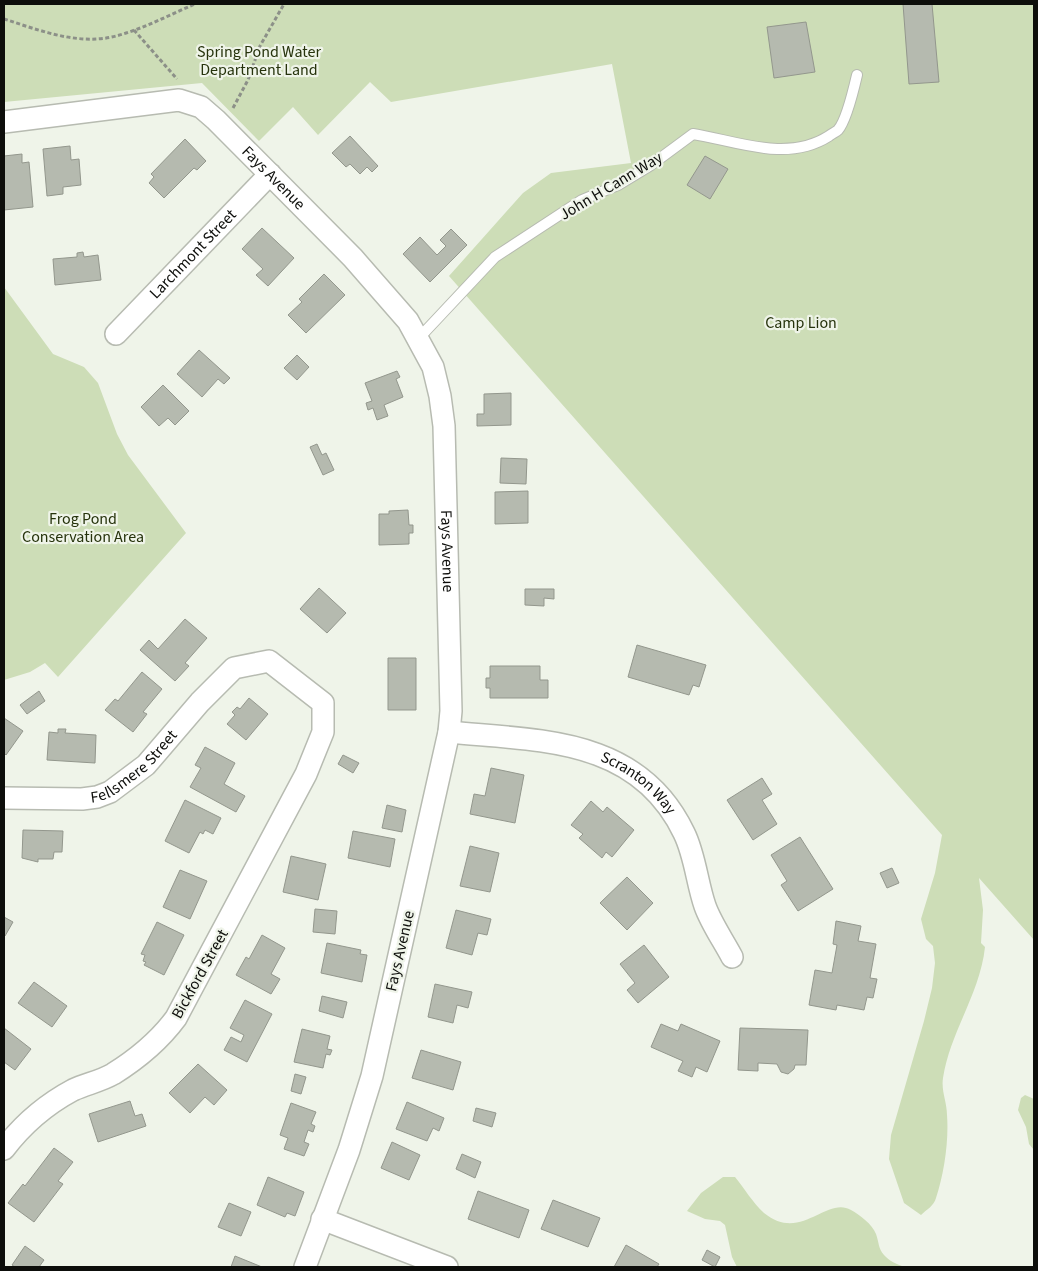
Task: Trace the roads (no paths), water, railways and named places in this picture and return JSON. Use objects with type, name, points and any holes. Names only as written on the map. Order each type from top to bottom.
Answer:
[{"type":"street","name":"Fays Avenue","points":[[4,122],[172,101],[188,102],[201,107],[353,258],[408,321],[419,338],[433,367],[440,396],[444,426],[451,711],[449,732],[372,1076],[349,1150],[305,1267]]},
{"type":"street","name":"Larchmont Street","points":[[116,334],[270,174]]},
{"type":"street","name":"Bickford Street","points":[[4,1150],[24,1124],[39,1111],[75,1089],[112,1075],[161,1038],[176,1018],[295,798],[323,732],[323,703],[269,661],[234,668]]},
{"type":"street","name":"Fellsmere Street","points":[[4,798],[82,799],[97,797],[110,792],[146,766],[200,702],[234,668]]},
{"type":"street","name":"Scranton Way","points":[[449,732],[572,746],[602,754],[648,784],[669,805],[685,834],[706,908],[732,957]]},
{"type":"street","points":[[322,1219],[447,1267]]},
{"type":"lane","name":"John H Cann Way","points":[[419,338],[495,257],[582,200],[618,185],[651,165],[693,134],[771,149],[794,149],[820,142],[839,130],[852,96],[857,75]]},
{"type":"park label","name":"Spring Pond Water Department Land","points":[[259,61]]},
{"type":"park label","name":"Camp Lion","points":[[801,323]]},
{"type":"park label","name":"Frog Pond Conservation Area","points":[[83,528]]}]
